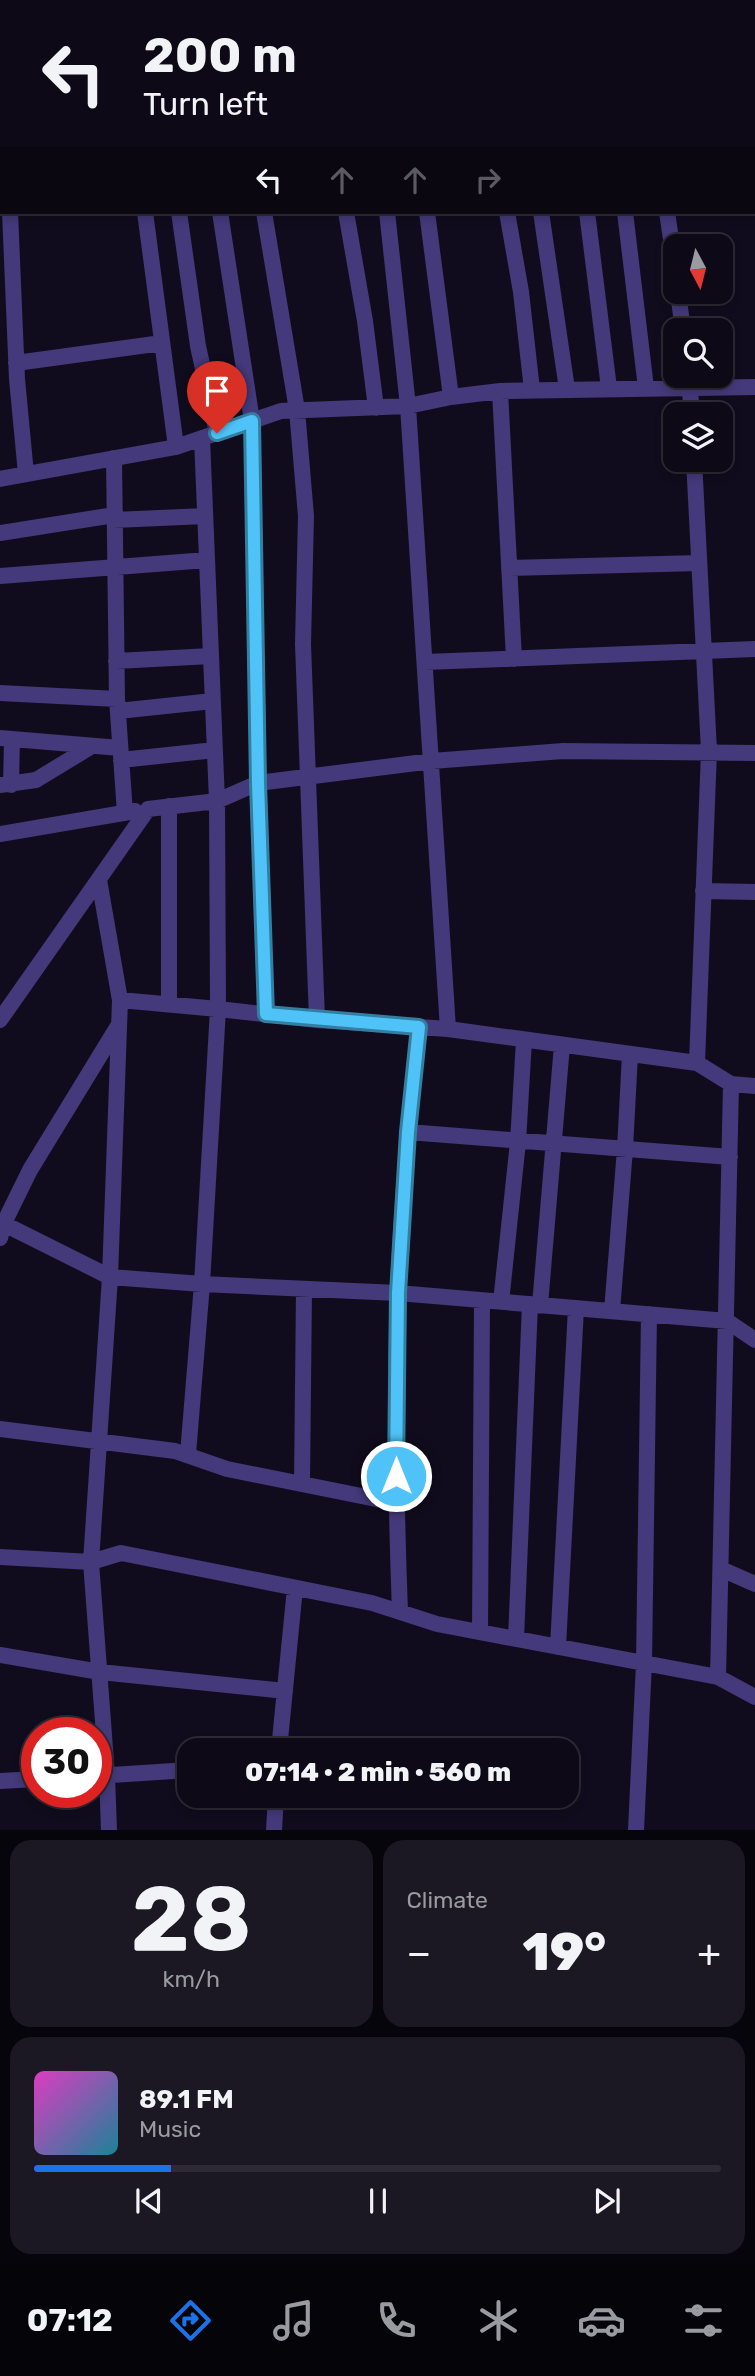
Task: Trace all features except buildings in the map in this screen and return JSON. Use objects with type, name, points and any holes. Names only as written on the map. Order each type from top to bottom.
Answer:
[{"type":"street","points":[[10,214],[11,375],[26,474]]},
{"type":"street","points":[[145,214],[176,447]]},
{"type":"street","points":[[179,214],[209,435],[205,516],[215,750],[218,1009],[202,1284],[188,1454]]},
{"type":"street","points":[[220,214],[252,421],[258,783],[266,1014]]},
{"type":"street","points":[[264,214],[297,410],[306,516],[303,644],[317,1020]]},
{"type":"street","points":[[346,214],[365,321],[376,408]]},
{"type":"street","points":[[387,214],[408,407],[448,1030]]},
{"type":"street","points":[[427,214],[452,397]]},
{"type":"street","points":[[507,214],[521,292],[531,390]]},
{"type":"street","points":[[541,214],[568,389]]},
{"type":"street","points":[[587,214],[609,388]]},
{"type":"street","points":[[625,214],[646,388]]},
{"type":"street","points":[[667,214],[670,234]]},
{"type":"street","points":[[11,375],[162,343]]},
{"type":"street","points":[[733,385],[755,387]]},
{"type":"street","points":[[0,479],[176,447],[281,411],[408,407],[452,397],[500,391],[663,386]]},
{"type":"street","points":[[500,391],[514,659]]},
{"type":"street","points":[[114,458],[116,661],[125,813]]},
{"type":"street","points":[[695,472],[709,751],[697,1063]]},
{"type":"street","points":[[0,533],[114,517],[205,516]]},
{"type":"street","points":[[0,576],[207,560]]},
{"type":"street","points":[[509,568],[699,563]]},
{"type":"street","points":[[425,662],[755,649]]},
{"type":"street","points":[[116,661],[211,656]]},
{"type":"street","points":[[0,693],[118,705],[213,701]]},
{"type":"street","points":[[92,746],[36,780],[6,785],[6,738],[92,746],[120,754],[215,750]]},
{"type":"street","points":[[0,834],[148,809],[216,802],[258,783],[432,761],[563,751],[755,752]]},
{"type":"street","points":[[169,1004],[170,806]]},
{"type":"street","points":[[0,1020],[5,1009],[148,809]]},
{"type":"street","points":[[99,880],[120,1000],[110,1277],[91,1562],[101,1717]]},
{"type":"street","points":[[703,891],[755,892]]},
{"type":"street","points":[[120,1000],[448,1030],[697,1063],[731,1084],[755,1086]]},
{"type":"street","points":[[119,1023],[41,1150],[1,1228],[110,1277],[398,1293],[727,1321],[755,1340]]},
{"type":"street","points":[[400,1612],[396,1503],[398,1293],[408,1132],[419,1027]]},
{"type":"street","points":[[501,1302],[518,1142],[524,1040]]},
{"type":"street","points":[[516,1639],[535,1305],[562,1045]]},
{"type":"street","points":[[612,1311],[630,1054]]},
{"type":"street","points":[[718,1677],[731,1084]]},
{"type":"street","points":[[408,1132],[730,1157]]},
{"type":"street","points":[[302,1484],[304,1289]]},
{"type":"street","points":[[480,1632],[482,1301]]},
{"type":"street","points":[[558,1647],[576,1308]]},
{"type":"street","points":[[636,1830],[644,1663],[649,1314]]},
{"type":"street","points":[[0,1429],[175,1451],[228,1469],[396,1503]]},
{"type":"street","points":[[0,1557],[91,1562],[121,1553],[372,1603],[437,1624],[718,1677],[755,1697]]},
{"type":"street","points":[[721,1569],[755,1584]]},
{"type":"street","points":[[280,1738],[296,1588]]},
{"type":"street","points":[[0,1655],[100,1672],[285,1691]]},
{"type":"street","points":[[112,1774],[177,1771]]},
{"type":"street","points":[[0,1781],[21,1780]]},
{"type":"street","points":[[106,1808],[109,1830]]},
{"type":"street","points":[[274,1830],[275,1808]]},
{"type":"route","points":[[217,433],[252,421],[258,783],[266,1014],[419,1027],[408,1132],[398,1293],[396,1476]]}]
